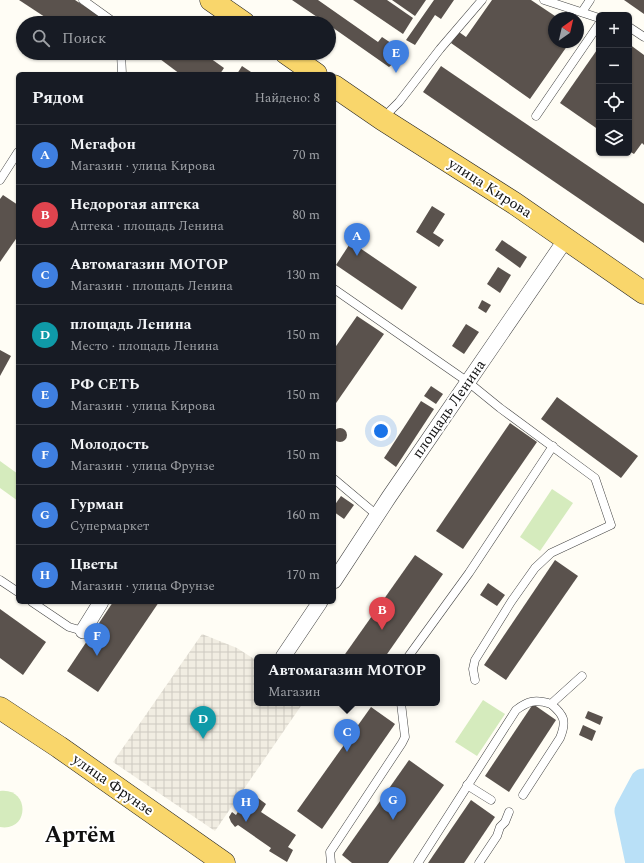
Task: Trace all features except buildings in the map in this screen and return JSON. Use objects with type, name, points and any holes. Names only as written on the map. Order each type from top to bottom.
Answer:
[{"type":"main road","points":[[211,0],[234,16]]},
{"type":"main road","points":[[296,60],[313,72]]},
{"type":"main road","name":"улица Кирова","points":[[336,87],[382,119],[502,195],[644,293]]},
{"type":"main road","name":"улица Фрунзе","points":[[0,708],[59,747],[224,863]]},
{"type":"street","name":"площадь Ленина","points":[[336,578],[378,516],[388,497],[566,239]]},
{"type":"street","points":[[82,631],[100,604]]},
{"type":"street","points":[[285,654],[319,604]]},
{"type":"lane","points":[[83,0],[105,16]]},
{"type":"lane","points":[[382,119],[399,102],[440,49],[482,0]]},
{"type":"lane","points":[[544,0],[582,12],[590,0]]},
{"type":"lane","points":[[584,13],[596,17]]},
{"type":"lane","points":[[536,116],[596,28]]},
{"type":"lane","points":[[632,29],[644,37]]},
{"type":"lane","points":[[122,60],[122,72]]},
{"type":"lane","points":[[0,180],[16,155]]},
{"type":"lane","points":[[336,290],[468,382],[500,408],[595,478],[611,526],[551,553],[535,568],[511,602],[475,660],[473,668],[475,680]]},
{"type":"lane","points":[[410,654],[469,573],[553,446]]},
{"type":"lane","points":[[336,481],[378,516]]},
{"type":"lane","points":[[0,580],[16,591]]},
{"type":"lane","points":[[35,604],[69,627],[82,631]]},
{"type":"lane","points":[[550,704],[582,676]]},
{"type":"lane","points":[[418,863],[516,710],[534,700],[543,701],[560,711],[564,719],[564,728],[560,738],[523,795]]},
{"type":"lane","points":[[332,863],[330,852],[402,743],[404,737],[401,706]]},
{"type":"lane","points":[[467,785],[491,800]]},
{"type":"lane","points":[[479,863],[497,836],[500,827],[505,822],[509,812]]},
{"type":"green space","points":[[0,461],[16,473],[16,500],[0,488]]},
{"type":"green space","points":[[552,489],[573,503],[540,551],[520,537]]},
{"type":"green space","points":[[483,700],[505,714],[477,756],[455,742]]},
{"type":"green space","points":[[0,791],[10,792],[17,796],[21,802],[21,817],[17,823],[10,827],[0,827]]},
{"type":"shaded area","points":[[202,634],[237,648],[254,659],[254,706],[301,706],[215,831],[113,762]]},
{"type":"waterway","points":[[640,863],[629,811],[644,783]]},
{"type":"place","name":"РФ СЕТЬ","points":[[396,73]]},
{"type":"place","name":"Мегафон","points":[[357,256]]},
{"type":"place","name":"Недорогая аптека","points":[[382,630]]},
{"type":"place","name":"Молодость","points":[[97,656]]},
{"type":"place","name":"площадь Ленина","points":[[203,739]]},
{"type":"place","name":"Автомагазин МОТОР","points":[[347,752]]},
{"type":"place","name":"Гурман","points":[[393,820]]},
{"type":"place","name":"Цветы","points":[[246,822]]},
{"type":"district","name":"Артём","points":[[80,835]]}]
